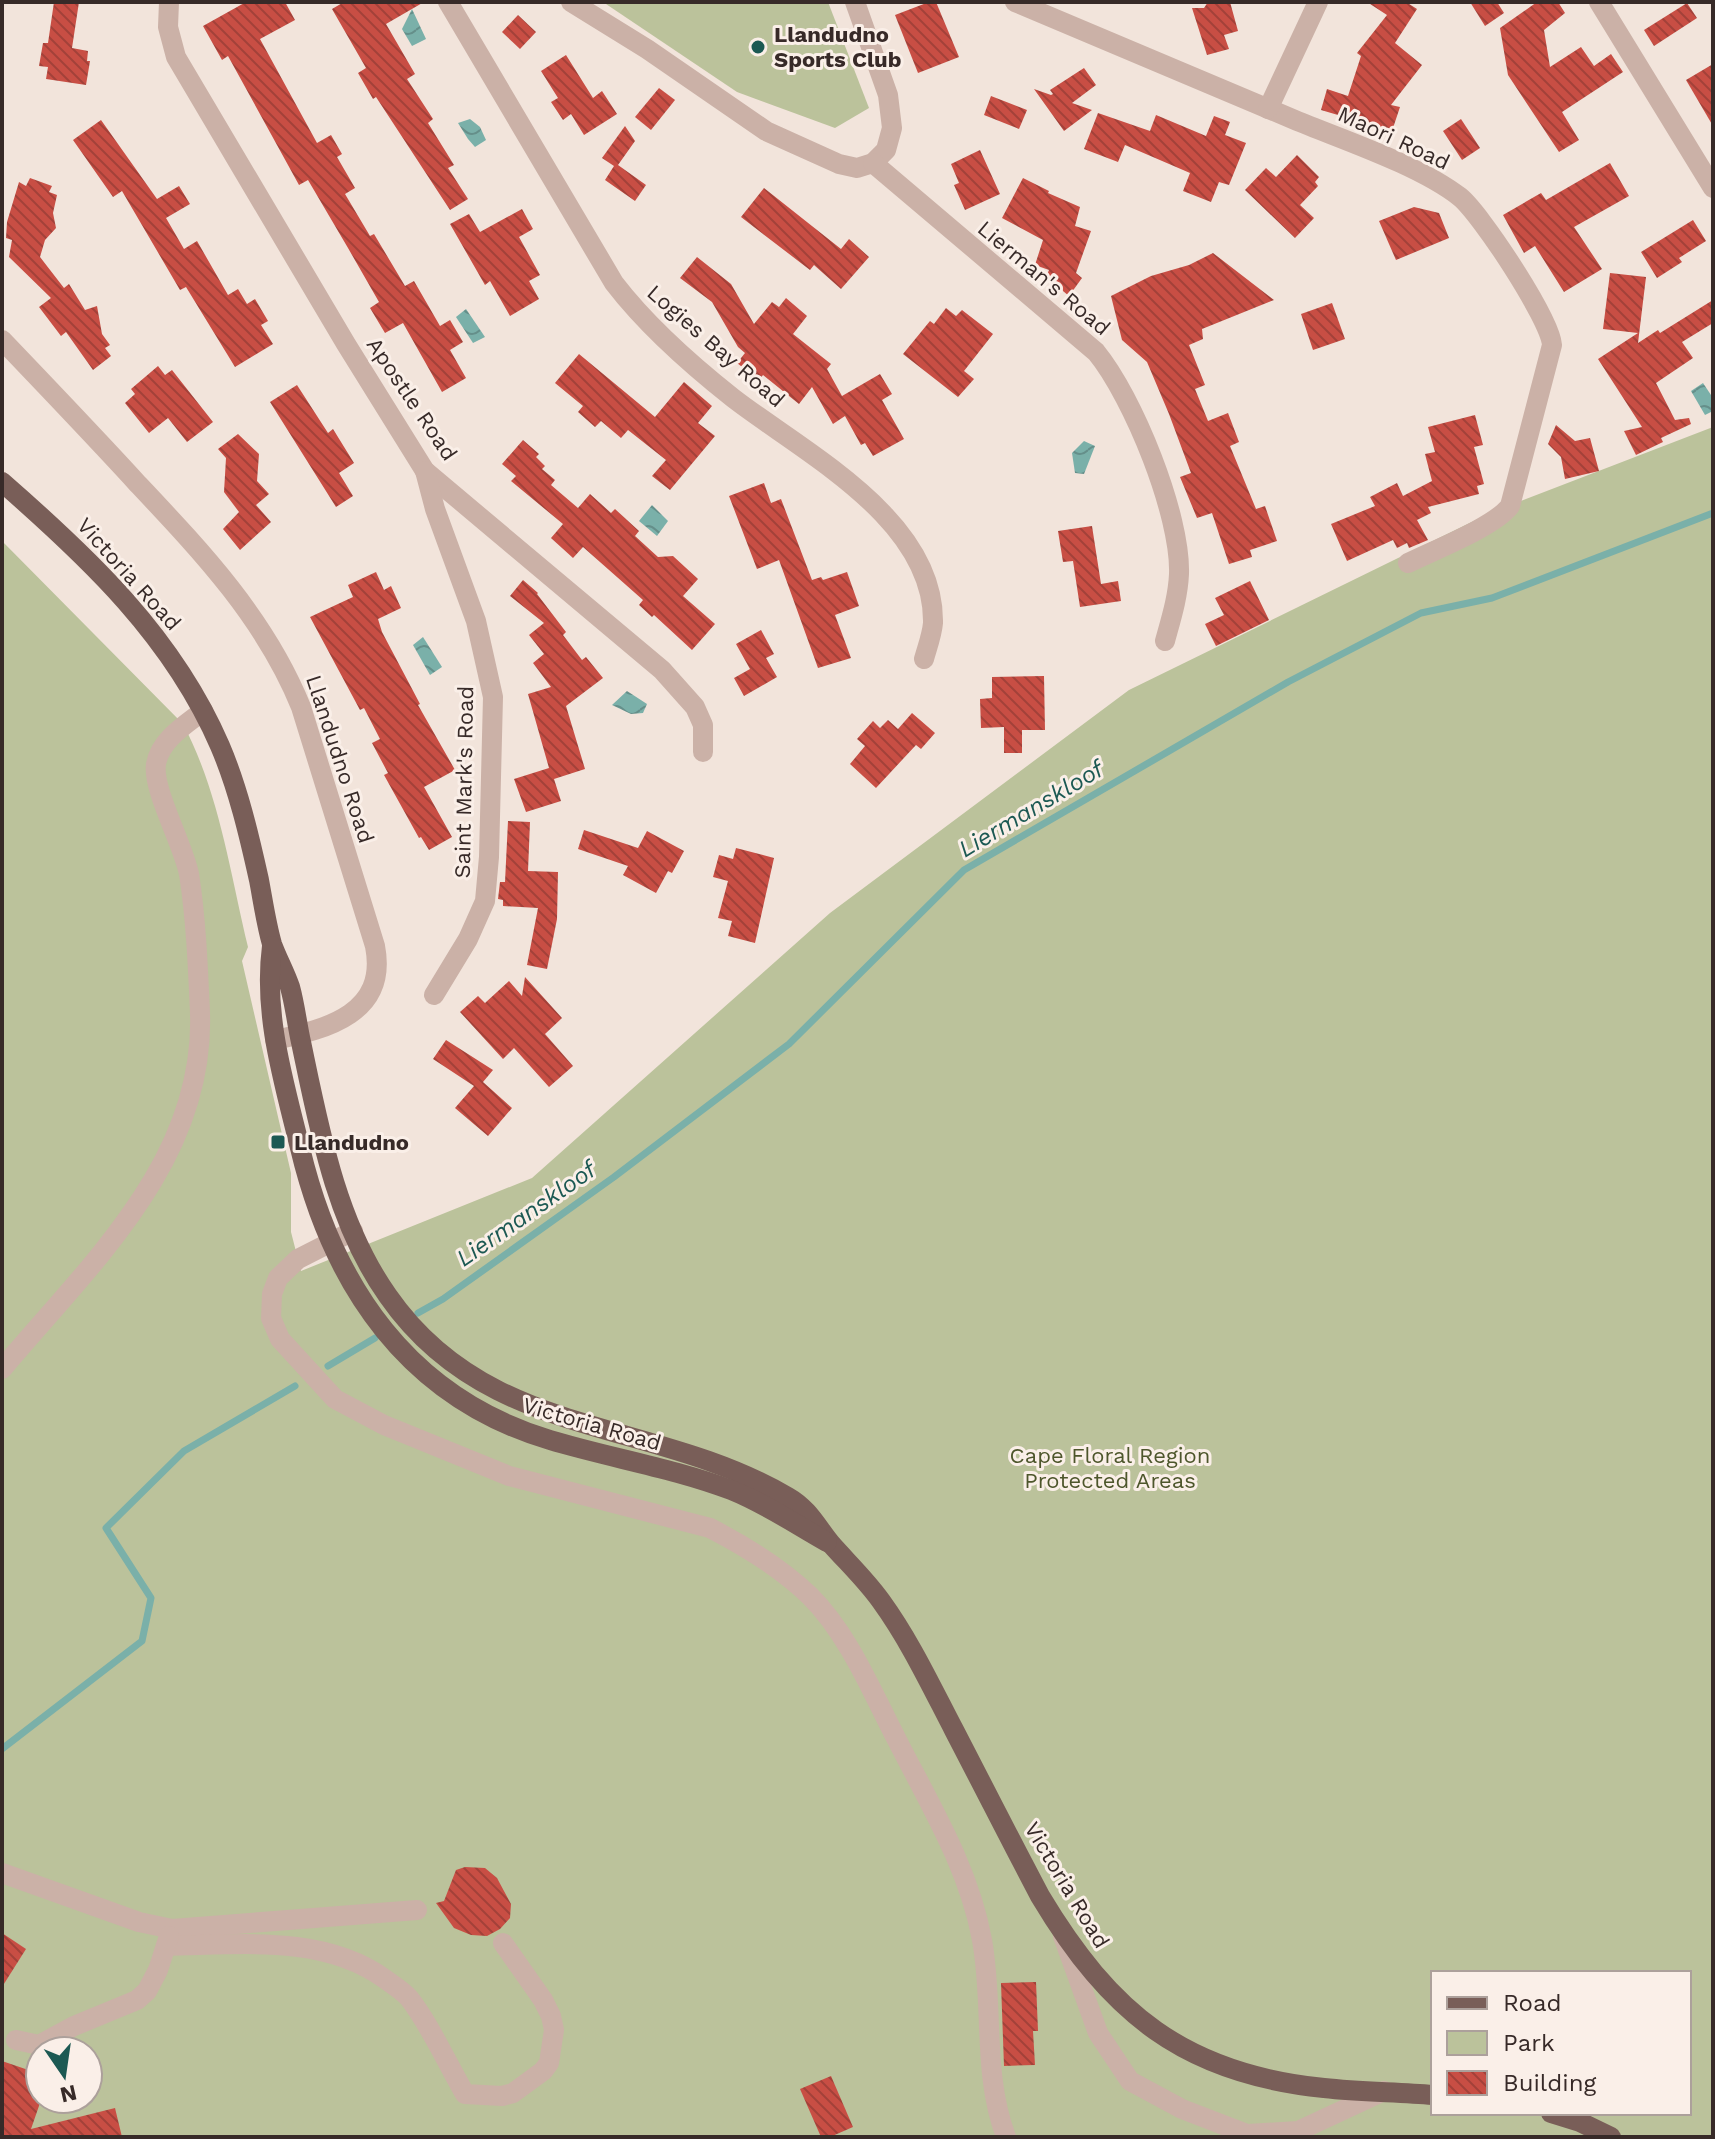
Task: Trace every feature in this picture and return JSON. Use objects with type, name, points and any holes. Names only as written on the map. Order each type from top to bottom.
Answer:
[{"type":"main road","name":"Victoria Road","points":[[2,482],[52,526],[135,609],[166,649],[203,711],[219,745],[240,807],[272,943],[290,987],[332,1172],[353,1231],[371,1269],[403,1316],[443,1356],[484,1385],[508,1397],[555,1415],[686,1453],[742,1475],[804,1508],[862,1576],[900,1629],[1040,1896],[1062,1932],[1105,1988],[1155,2033],[1187,2051],[1231,2069],[1275,2080],[1322,2088],[1431,2095]]},
{"type":"main road","name":"Victoria Road","points":[[272,943],[269,994],[275,1040],[307,1180],[330,1243],[349,1280],[384,1333],[442,1388],[477,1409],[548,1440],[731,1490],[831,1543]]},
{"type":"main road","points":[[1557,2115],[1611,2137]]},
{"type":"street","name":"Apostle Road","points":[[169,2],[168,27],[176,57],[425,471],[662,670],[695,707],[703,725],[703,752]]},
{"type":"street","name":"Logies Bay Road","points":[[448,2],[614,283],[633,309],[732,397],[854,488],[890,521],[910,547],[924,574],[930,596],[933,625],[924,659]]},
{"type":"street","points":[[571,2],[647,49],[766,131],[839,164],[857,168],[873,163],[886,150],[891,138],[891,112],[883,79],[855,2]]},
{"type":"street","name":"Maori Road","points":[[1015,2],[1418,173],[1462,199],[1498,246],[1548,325],[1552,345],[1510,506],[1502,515],[1408,563]]},
{"type":"street","points":[[1268,109],[1318,2]]},
{"type":"street","points":[[1599,2],[1713,188]]},
{"type":"street","name":"Lierman's Road","points":[[873,163],[1096,352],[1110,369],[1134,415],[1168,504],[1176,539],[1179,574],[1165,641]]},
{"type":"street","name":"Llandudno Road","points":[[2,340],[212,563],[261,629],[288,676],[309,734],[378,960],[375,985],[350,1015],[299,1035],[275,1040]]},
{"type":"street","name":"Saint Mark's Road","points":[[425,471],[435,509],[476,621],[493,697],[485,901],[468,939],[434,995]]},
{"type":"street","points":[[2,1369],[135,1210],[159,1172],[193,1092],[200,1015],[188,872],[155,766],[173,733],[203,711]]},
{"type":"street","points":[[353,1231],[298,1259],[278,1278],[272,1294],[271,1318],[280,1339],[335,1399],[384,1425],[509,1476],[710,1528],[777,1568],[811,1597],[827,1618],[860,1667],[966,1881],[982,1941],[992,2088],[1006,2137]]},
{"type":"street","points":[[2,1873],[139,1922],[169,1937],[315,1949],[341,1954],[373,1970],[408,1996],[465,2094],[502,2096],[521,2088],[549,2063],[554,2030],[543,2000],[503,1943]]},
{"type":"street","points":[[169,1937],[417,1910]]},
{"type":"street","points":[[1062,1932],[1098,2033],[1130,2081],[1182,2109],[1247,2134],[1298,2131],[1384,2091]]},
{"type":"street","points":[[16,2040],[39,2045],[74,2026],[137,2000],[147,1991],[158,1970],[169,1937]]},
{"type":"green space","name":"Llandudno Sports Club","points":[[603,2],[828,2],[869,108],[835,128],[737,92]]},
{"type":"green space","name":"Cape Floral Region Protected Areas","points":[[1713,427],[1713,2137],[2,2137],[2,541],[183,724],[195,750],[215,805],[248,947],[242,961],[291,1173],[291,1232],[301,1271],[532,1178],[830,913],[1129,690],[1492,512]]},
{"type":"water","points":[[412,9],[426,39],[412,46],[402,29]]},
{"type":"water","points":[[470,119],[480,127],[486,140],[475,147],[458,123]]},
{"type":"water","points":[[466,309],[485,337],[473,343],[456,317]]},
{"type":"water","points":[[1703,383],[1713,398],[1713,411],[1705,415],[1691,391]]},
{"type":"water","points":[[1084,441],[1095,446],[1084,474],[1075,473],[1072,453]]},
{"type":"water","points":[[652,505],[668,521],[657,536],[639,521]]},
{"type":"water","points":[[423,637],[442,667],[430,675],[413,645]]},
{"type":"water","points":[[627,691],[647,704],[643,713],[631,714],[612,705]]},
{"type":"building","points":[[54,2],[79,2],[72,48],[88,51],[87,61],[90,61],[86,85],[46,79],[48,67],[39,66],[43,43],[48,43]]},
{"type":"building","points":[[246,2],[285,2],[295,20],[260,39],[317,143],[331,135],[342,154],[337,157],[355,188],[345,194],[370,236],[374,234],[405,286],[414,281],[440,326],[450,320],[463,342],[450,350],[466,378],[442,392],[403,323],[385,333],[370,308],[379,302],[308,180],[299,185],[228,56],[222,60],[203,26]]},
{"type":"building","points":[[344,2],[424,2],[386,24],[415,74],[407,79],[433,119],[428,123],[454,165],[448,168],[468,199],[450,210],[358,73],[366,68],[332,9]]},
{"type":"building","points":[[936,2],[959,57],[918,73],[895,15]]},
{"type":"building","points":[[1208,2],[1230,2],[1238,31],[1224,35],[1229,49],[1207,55],[1192,8],[1204,8]]},
{"type":"building","points":[[1367,2],[1406,2],[1417,9],[1395,43],[1422,65],[1391,105],[1400,107],[1392,131],[1321,110],[1327,89],[1348,96],[1361,56],[1357,53],[1387,15]]},
{"type":"building","points":[[1470,2],[1497,2],[1504,13],[1485,26]]},
{"type":"building","points":[[1537,2],[1558,2],[1565,13],[1544,30],[1550,67],[1581,47],[1594,66],[1611,54],[1623,72],[1562,112],[1579,140],[1559,152],[1508,75],[1500,28]]},
{"type":"building","points":[[1687,3],[1697,18],[1654,46],[1644,30]]},
{"type":"building","points":[[518,15],[536,32],[520,49],[502,32]]},
{"type":"building","points":[[566,55],[593,98],[602,91],[617,114],[584,135],[571,114],[563,120],[551,102],[558,98],[541,71]]},
{"type":"building","points":[[1713,64],[1713,126],[1686,80]]},
{"type":"building","points":[[1084,68],[1096,85],[1072,103],[1092,110],[1064,131],[1034,89],[1051,95],[1050,90]]},
{"type":"building","points":[[659,88],[675,100],[651,130],[635,117]]},
{"type":"building","points":[[991,96],[1027,110],[1019,129],[984,115]]},
{"type":"building","points":[[1098,113],[1150,131],[1156,115],[1206,136],[1214,116],[1230,122],[1225,135],[1246,143],[1229,185],[1219,182],[1211,202],[1183,191],[1190,173],[1125,145],[1118,162],[1084,149]]},
{"type":"building","points":[[1461,119],[1480,148],[1462,160],[1443,131]]},
{"type":"building","points":[[101,120],[157,199],[179,186],[190,204],[166,218],[184,249],[197,241],[228,295],[238,289],[247,304],[255,299],[268,321],[261,325],[273,344],[235,367],[186,287],[180,290],[122,191],[113,197],[73,140]]},
{"type":"building","points":[[625,126],[635,141],[618,165],[646,185],[635,201],[605,180],[614,166],[602,158]]},
{"type":"building","points":[[980,150],[1000,194],[965,210],[954,185],[959,183],[951,164]]},
{"type":"building","points":[[1297,155],[1319,177],[1315,182],[1318,186],[1300,205],[1314,218],[1295,238],[1245,190],[1266,168],[1276,177]]},
{"type":"building","points":[[1610,163],[1629,196],[1574,227],[1602,269],[1564,292],[1535,246],[1524,253],[1503,215],[1541,193],[1546,200]]},
{"type":"building","points":[[30,178],[52,186],[49,192],[57,195],[53,213],[56,228],[45,240],[40,257],[64,288],[69,284],[85,310],[97,306],[102,334],[110,345],[105,348],[111,356],[93,370],[66,332],[61,336],[39,307],[51,298],[9,257],[12,240],[6,238],[7,222],[19,182],[26,186]]},
{"type":"building","points":[[1023,178],[1080,207],[1075,226],[1091,231],[1076,273],[1082,278],[1069,296],[1046,277],[1049,270],[1035,265],[1043,240],[1002,218]]},
{"type":"building","points":[[764,188],[841,249],[849,239],[869,257],[841,289],[814,265],[810,270],[741,217]]},
{"type":"building","points":[[1414,207],[1439,213],[1449,238],[1396,260],[1379,221]]},
{"type":"building","points":[[522,209],[533,229],[519,237],[540,275],[529,281],[539,299],[510,316],[490,281],[485,285],[450,224],[469,214],[480,232]]},
{"type":"building","points":[[1693,220],[1706,241],[1679,258],[1682,262],[1657,278],[1641,252]]},
{"type":"building","points":[[1213,253],[1274,300],[1202,329],[1203,339],[1189,345],[1205,385],[1195,389],[1208,421],[1228,413],[1239,442],[1230,446],[1256,509],[1265,506],[1277,541],[1250,550],[1252,557],[1229,564],[1212,513],[1197,518],[1180,477],[1191,473],[1169,414],[1147,362],[1122,340],[1111,296],[1151,276],[1189,265]]},
{"type":"building","points":[[697,257],[731,284],[754,324],[772,302],[779,307],[786,298],[807,316],[793,334],[831,364],[827,369],[842,396],[880,374],[892,394],[882,400],[904,439],[873,456],[865,443],[861,445],[845,416],[833,424],[812,387],[799,404],[763,375],[759,380],[737,363],[745,353],[738,347],[712,302],[680,278]]},
{"type":"building","points":[[1610,273],[1646,277],[1638,343],[1713,300],[1713,323],[1682,342],[1693,358],[1656,383],[1675,420],[1689,418],[1691,424],[1661,438],[1663,442],[1636,455],[1624,431],[1642,427],[1598,359],[1638,333],[1603,329]]},
{"type":"building","points":[[1332,303],[1345,339],[1313,350],[1301,314]]},
{"type":"building","points":[[946,308],[956,316],[962,310],[993,334],[964,371],[974,379],[958,397],[903,354],[930,321],[934,324]]},
{"type":"building","points":[[579,354],[655,417],[684,382],[712,406],[698,423],[715,436],[670,490],[652,476],[666,460],[628,430],[621,438],[601,421],[595,427],[578,412],[583,406],[555,383]]},
{"type":"building","points":[[158,366],[165,375],[172,370],[213,422],[187,442],[168,418],[149,433],[125,403],[135,394],[131,389]]},
{"type":"building","points":[[297,385],[328,433],[333,429],[354,463],[339,473],[353,496],[336,507],[270,402]]},
{"type":"building","points":[[1475,415],[1483,445],[1474,447],[1484,484],[1477,486],[1479,494],[1428,507],[1431,513],[1417,520],[1428,540],[1409,548],[1407,543],[1397,548],[1393,540],[1347,561],[1331,524],[1375,506],[1370,497],[1397,483],[1403,496],[1432,481],[1425,454],[1435,452],[1428,427]]},
{"type":"building","points":[[1556,425],[1575,441],[1590,438],[1599,471],[1565,479],[1561,457],[1548,444]]},
{"type":"building","points":[[238,434],[259,454],[257,481],[269,494],[256,505],[271,522],[240,550],[223,529],[239,512],[224,492],[226,458],[218,449]]},
{"type":"building","points":[[523,440],[539,454],[536,457],[545,466],[542,469],[555,480],[551,485],[578,508],[590,494],[611,513],[615,509],[639,531],[635,536],[658,557],[673,556],[698,579],[683,596],[715,624],[692,650],[639,605],[643,600],[583,547],[573,558],[551,538],[563,524],[511,481],[516,476],[502,464]]},
{"type":"building","points":[[764,483],[771,503],[781,499],[812,580],[821,577],[823,580],[847,572],[859,606],[835,615],[851,658],[818,668],[779,560],[757,569],[729,496]]},
{"type":"building","points":[[1092,526],[1101,584],[1118,581],[1121,601],[1080,607],[1073,561],[1063,562],[1058,531]]},
{"type":"building","points":[[376,572],[384,590],[391,586],[401,608],[378,619],[382,632],[455,770],[424,787],[452,837],[429,850],[419,838],[384,775],[388,773],[372,743],[380,739],[364,708],[360,710],[310,617],[353,597],[348,585]]},
{"type":"building","points":[[523,580],[538,593],[582,660],[586,657],[603,678],[566,706],[585,769],[554,779],[561,801],[526,812],[514,779],[549,768],[528,694],[551,687],[533,663],[544,654],[529,635],[544,623],[510,596]]},
{"type":"building","points":[[1250,581],[1269,620],[1216,646],[1205,624],[1224,615],[1215,598]]},
{"type":"building","points":[[761,630],[774,654],[766,658],[777,677],[744,696],[734,678],[750,669],[736,644]]},
{"type":"building","points":[[1044,676],[1045,730],[1022,730],[1022,753],[1004,753],[1004,727],[981,728],[980,699],[992,698],[992,677]]},
{"type":"building","points":[[912,713],[935,733],[921,749],[916,745],[876,788],[850,764],[865,746],[857,739],[873,721],[880,728],[888,720],[898,729]]},
{"type":"building","points":[[508,821],[530,822],[528,871],[558,872],[557,919],[547,969],[527,965],[538,908],[503,906],[503,900],[498,899],[500,882],[505,882]]},
{"type":"building","points":[[584,830],[638,848],[647,831],[684,851],[656,893],[623,875],[628,866],[578,849]]},
{"type":"building","points":[[736,848],[774,858],[755,943],[728,936],[732,921],[718,918],[728,881],[713,877],[719,855],[733,859]]},
{"type":"building","points":[[525,977],[562,1018],[545,1034],[573,1066],[549,1087],[514,1048],[503,1059],[460,1012],[478,996],[485,1003],[509,981],[522,996]]},
{"type":"building","points":[[446,1040],[493,1070],[483,1082],[512,1108],[488,1136],[455,1108],[474,1086],[433,1059]]},
{"type":"building","points":[[485,1868],[497,1878],[511,1904],[510,1918],[500,1929],[487,1936],[471,1935],[454,1928],[436,1903],[444,1901],[456,1870]]},
{"type":"building","points":[[2,1933],[26,1949],[2,1987]]},
{"type":"building","points":[[1036,1982],[1038,2031],[1033,2031],[1035,2065],[1004,2066],[1001,1983]]},
{"type":"building","points":[[2,2061],[24,2069],[24,2115],[36,2115],[31,2129],[87,2115],[104,2115],[104,2111],[115,2108],[122,2137],[2,2137]]},
{"type":"building","points":[[831,2076],[853,2127],[830,2137],[821,2137],[800,2089]]},
{"type":"waterway","name":"Liermanskloof","points":[[418,1313],[443,1299],[614,1177],[789,1044],[964,870],[1288,682],[1421,613],[1492,598],[1713,513]]},
{"type":"waterway","name":"Liermanskloof","points":[[328,1366],[375,1338]]},
{"type":"waterway","points":[[2,1749],[142,1641],[151,1598],[106,1528],[184,1451],[295,1386]]},
{"type":"place","name":"Llandudno Sports Club","points":[[758,47]]},
{"type":"place","name":"Llandudno","points":[[278,1142]]}]
